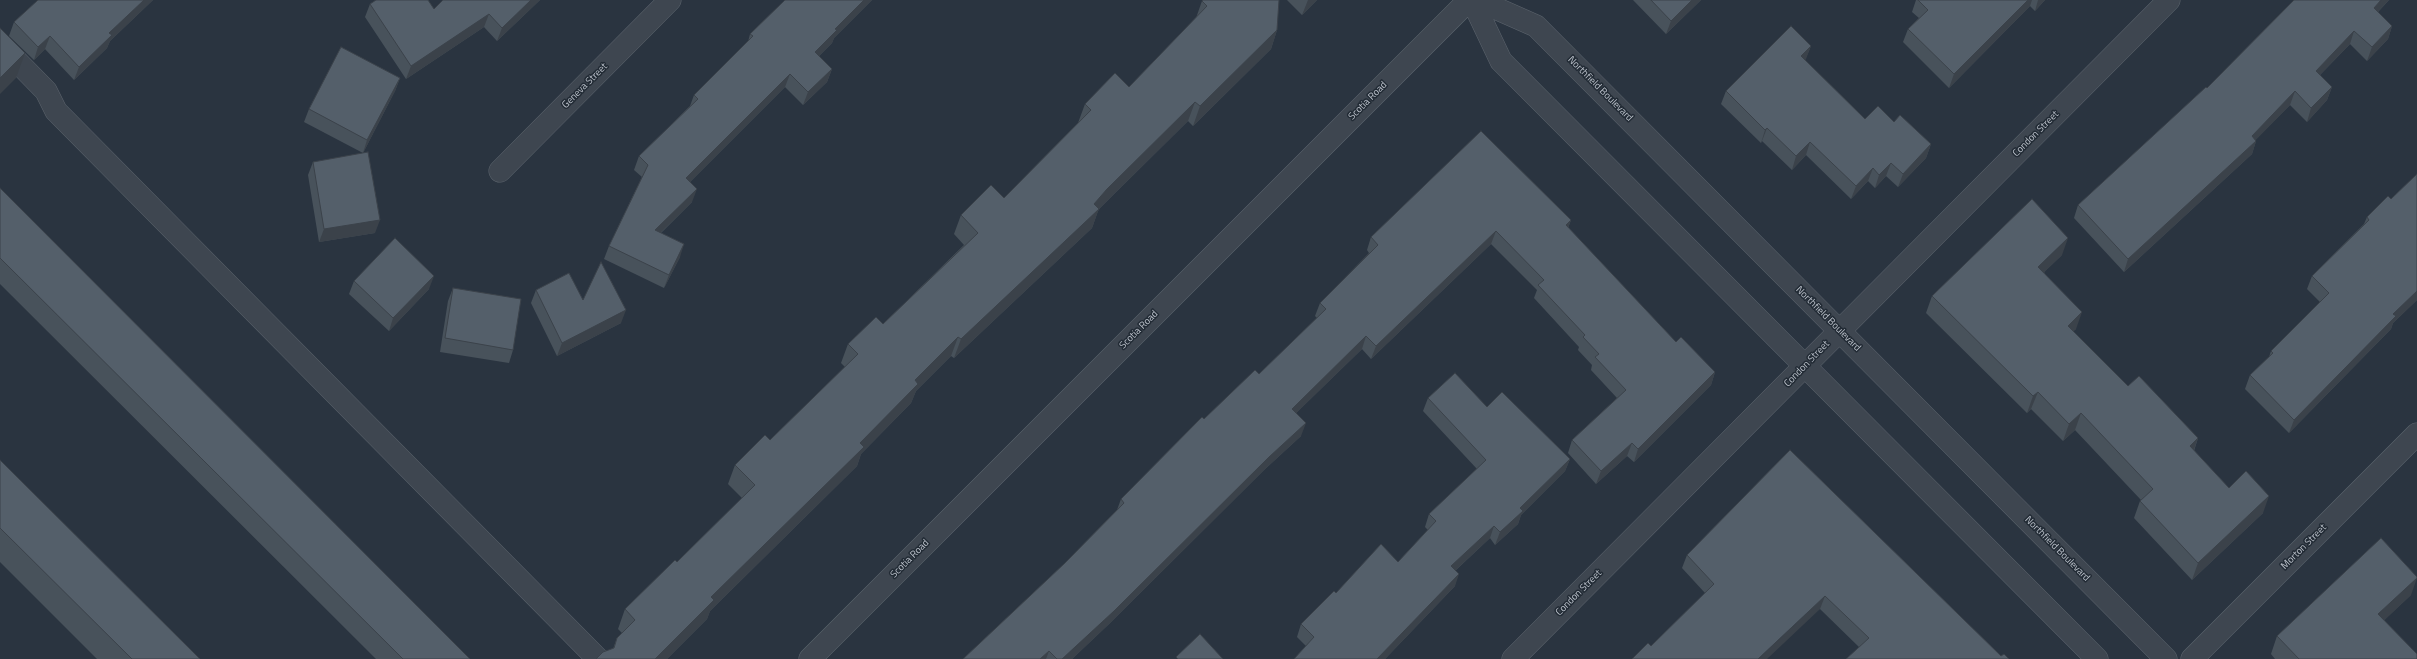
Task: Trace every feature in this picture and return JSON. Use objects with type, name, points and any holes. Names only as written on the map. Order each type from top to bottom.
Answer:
[{"type":"street","name":"Geneva Street","points":[[500,171],[670,0]]},
{"type":"street","name":"Scotia Road","points":[[810,659],[1469,0]]},
{"type":"street","points":[[1472,0],[1501,61],[2096,659]]},
{"type":"street","name":"Northfield Boulevard","points":[[1477,0],[1536,26],[2166,659]]},
{"type":"street","name":"Condon Street","points":[[1513,659],[2169,0]]},
{"type":"street","points":[[0,44],[46,91],[56,111],[598,659]]},
{"type":"street","name":"Morton Street","points":[[2192,659],[2417,434]]},
{"type":"building","points":[[38,0],[144,0],[109,33],[112,35],[79,67],[50,36],[38,47],[14,22]]},
{"type":"building","points":[[376,0],[428,0],[434,9],[443,0],[531,0],[502,28],[489,14],[411,66],[370,4]]},
{"type":"building","points":[[785,0],[864,0],[835,29],[837,30],[815,52],[832,69],[808,92],[790,74],[686,178],[697,189],[655,230],[684,244],[669,275],[609,246],[648,165],[639,156],[698,99],[694,95],[753,36],[750,34]]},
{"type":"building","points":[[1279,0],[1277,30],[1200,106],[1195,102],[1107,189],[1094,204],[1099,209],[961,339],[958,337],[915,380],[918,384],[860,443],[864,447],[711,597],[714,600],[655,659],[596,659],[603,652],[614,648],[617,638],[635,620],[625,609],[675,560],[677,562],[755,485],[735,465],[765,435],[770,440],[858,354],[848,344],[876,317],[883,324],[978,233],[961,215],[991,185],[1004,198],[1091,110],[1085,104],[1115,73],[1129,87],[1207,6],[1202,1]]},
{"type":"building","points":[[1651,0],[1692,0],[1671,21]]},
{"type":"building","points":[[1918,0],[2028,0],[1954,74],[1908,29],[1928,10]]},
{"type":"building","points":[[2294,0],[2381,0],[2374,8],[2392,26],[2372,47],[2354,31],[2316,71],[2332,87],[2311,108],[2295,91],[2252,136],[2256,141],[2128,259],[2078,205],[2206,87],[2207,88]]},
{"type":"building","points":[[1791,26],[1811,46],[1801,56],[1865,119],[1878,106],[1894,122],[1900,115],[1931,144],[1903,174],[1891,163],[1879,175],[1873,168],[1856,186],[1810,142],[1796,156],[1767,128],[1765,130],[1726,91]]},
{"type":"building","points":[[0,28],[25,53],[0,78]]},
{"type":"building","points":[[341,47],[400,78],[367,140],[309,109]]},
{"type":"building","points":[[1481,131],[1571,220],[1566,225],[1676,342],[1681,337],[1715,372],[1638,449],[1632,443],[1601,471],[1572,440],[1626,390],[1595,357],[1599,354],[1583,337],[1585,335],[1538,285],[1544,280],[1496,231],[1376,346],[1366,336],[1292,409],[1306,423],[1269,457],[1114,611],[1062,659],[1057,659],[1049,651],[1040,659],[963,659],[1065,563],[1124,503],[1121,499],[1202,417],[1204,419],[1255,370],[1259,374],[1326,309],[1320,303],[1378,245],[1371,237]]},
{"type":"building","points":[[368,152],[380,220],[324,229],[313,162]]},
{"type":"building","points":[[2417,174],[2417,291],[2393,314],[2396,316],[2294,420],[2250,375],[2273,353],[2271,351],[2329,293],[2312,276],[2369,220],[2367,217],[2388,196],[2391,199]]},
{"type":"building","points":[[0,188],[470,659],[403,659],[0,258]]},
{"type":"building","points":[[2032,199],[2068,238],[2038,267],[2082,312],[2068,326],[2128,386],[2139,376],[2198,438],[2190,446],[2229,488],[2246,471],[2269,496],[2198,563],[2140,501],[2153,489],[2081,413],[2069,424],[2038,392],[2033,396],[1932,296]]},
{"type":"building","points":[[395,238],[434,276],[393,318],[354,281]]},
{"type":"building","points":[[601,262],[626,310],[562,343],[536,290],[569,273],[583,300]]},
{"type":"building","points":[[453,288],[521,299],[513,350],[445,338]]},
{"type":"building","points":[[1455,373],[1487,407],[1502,392],[1570,459],[1520,508],[1523,511],[1500,532],[1494,526],[1451,566],[1459,574],[1377,659],[1294,659],[1314,637],[1301,624],[1334,591],[1336,593],[1381,544],[1398,562],[1436,521],[1429,514],[1486,460],[1428,398]]},
{"type":"building","points":[[1790,450],[2001,656],[2004,654],[2009,659],[1846,659],[1869,638],[1825,596],[1758,659],[1632,659],[1648,643],[1651,646],[1714,584],[1687,555]]},
{"type":"building","points":[[0,460],[200,659],[132,659],[0,528]]},
{"type":"building","points":[[2381,538],[2417,578],[2378,614],[2417,654],[2417,659],[2299,659],[2277,636]]},
{"type":"building","points":[[1200,634],[1223,659],[1178,659],[1176,657]]}]
